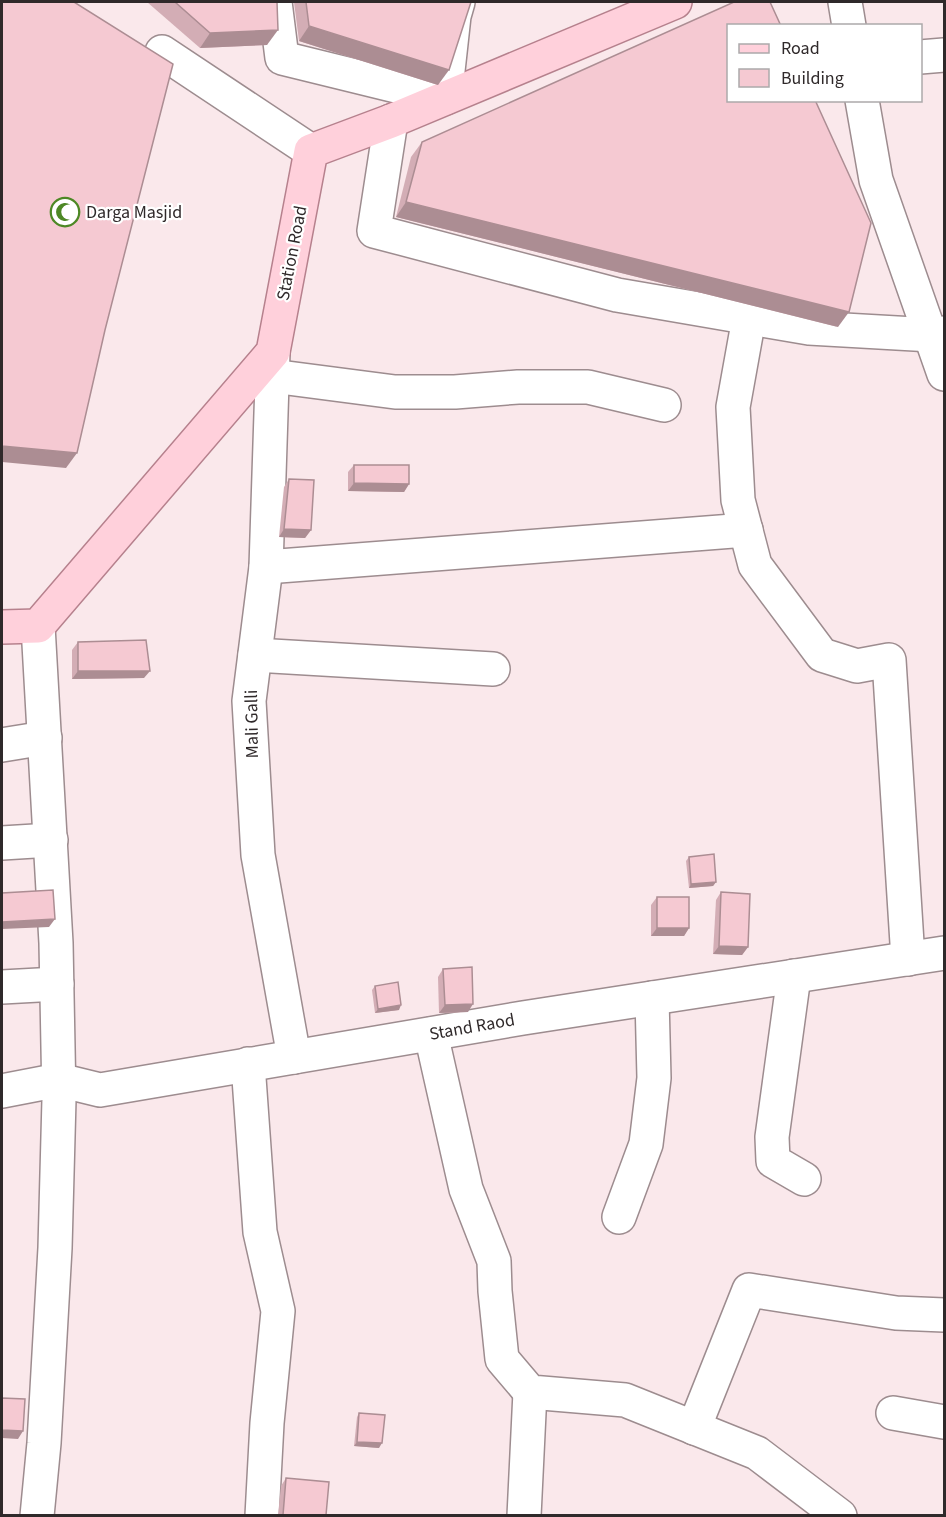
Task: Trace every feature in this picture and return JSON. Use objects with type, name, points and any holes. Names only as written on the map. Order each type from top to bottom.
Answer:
[{"type":"main road","points":[[311,151],[391,121],[675,2]]},
{"type":"main road","name":"Station Road","points":[[38,626],[273,364],[311,151]]},
{"type":"main road","points":[[2,627],[38,626]]},
{"type":"street","points":[[275,2],[282,58],[445,98],[454,16],[458,2]]},
{"type":"street","points":[[845,2],[849,24]]},
{"type":"street","points":[[162,52],[311,151]]},
{"type":"street","points":[[922,57],[945,55]]},
{"type":"street","points":[[862,102],[876,180],[938,334],[945,374]]},
{"type":"street","points":[[391,121],[374,231],[617,295],[809,328],[938,334]]},
{"type":"street","points":[[749,318],[733,407],[738,500],[756,565],[822,655],[857,666],[889,660],[908,959]]},
{"type":"street","points":[[273,364],[395,392],[455,392],[518,387],[588,387],[664,405]]},
{"type":"street","name":"Mali Galli","points":[[273,364],[266,567],[249,701],[258,855],[294,1057]]},
{"type":"street","points":[[266,567],[746,530]]},
{"type":"street","points":[[37,1515],[44,1443],[55,1248],[59,1080],[51,840],[38,626]]},
{"type":"street","points":[[255,655],[493,669]]},
{"type":"street","points":[[2,745],[45,738]]},
{"type":"street","points":[[2,843],[51,840]]},
{"type":"street","name":"Stand Raod","points":[[2,1091],[59,1080],[100,1090],[652,998],[945,953]]},
{"type":"street","points":[[794,976],[771,1137],[773,1161],[804,1179]]},
{"type":"street","points":[[2,987],[57,984]]},
{"type":"street","points":[[620,1217],[646,1144],[654,1078],[652,998]]},
{"type":"street","points":[[431,1034],[466,1189],[494,1261],[502,1359],[530,1392],[524,1515]]},
{"type":"street","points":[[248,1064],[260,1232],[278,1311],[267,1423],[262,1515]]},
{"type":"street","points":[[694,1428],[749,1290],[896,1313],[945,1315]]},
{"type":"street","points":[[530,1392],[625,1400],[757,1453],[840,1515]]},
{"type":"street","points":[[893,1413],[945,1422]]},
{"type":"building","name":"Darga Masjid","points":[[2,2],[74,2],[173,64],[105,330],[77,453],[2,446]]},
{"type":"building","points":[[175,2],[277,2],[278,30],[210,33]]},
{"type":"building","points":[[306,2],[471,2],[449,70],[309,26]]},
{"type":"building","points":[[734,2],[770,2],[780,24],[727,24],[727,102],[816,102],[871,223],[849,312],[406,202],[422,142]]},
{"type":"building","points":[[354,465],[409,465],[409,484],[354,483]]},
{"type":"building","points":[[289,479],[314,480],[311,530],[284,529]]},
{"type":"building","points":[[146,640],[150,671],[78,671],[78,642]]},
{"type":"building","points":[[714,854],[716,882],[691,884],[689,857]]},
{"type":"building","points":[[53,890],[55,919],[2,922],[2,893]]},
{"type":"building","points":[[721,892],[750,894],[748,947],[719,946]]},
{"type":"building","points":[[657,897],[689,897],[689,928],[657,928]]},
{"type":"building","points":[[472,967],[473,1004],[445,1005],[443,969]]},
{"type":"building","points":[[398,982],[401,1005],[378,1009],[375,986]]},
{"type":"building","points":[[2,1398],[25,1399],[23,1431],[2,1430]]},
{"type":"building","points":[[359,1413],[385,1415],[382,1443],[357,1442]]},
{"type":"building","points":[[286,1478],[329,1482],[326,1515],[283,1515]]},
{"type":"place","name":"Darga Masjid","points":[[65,212]]}]
